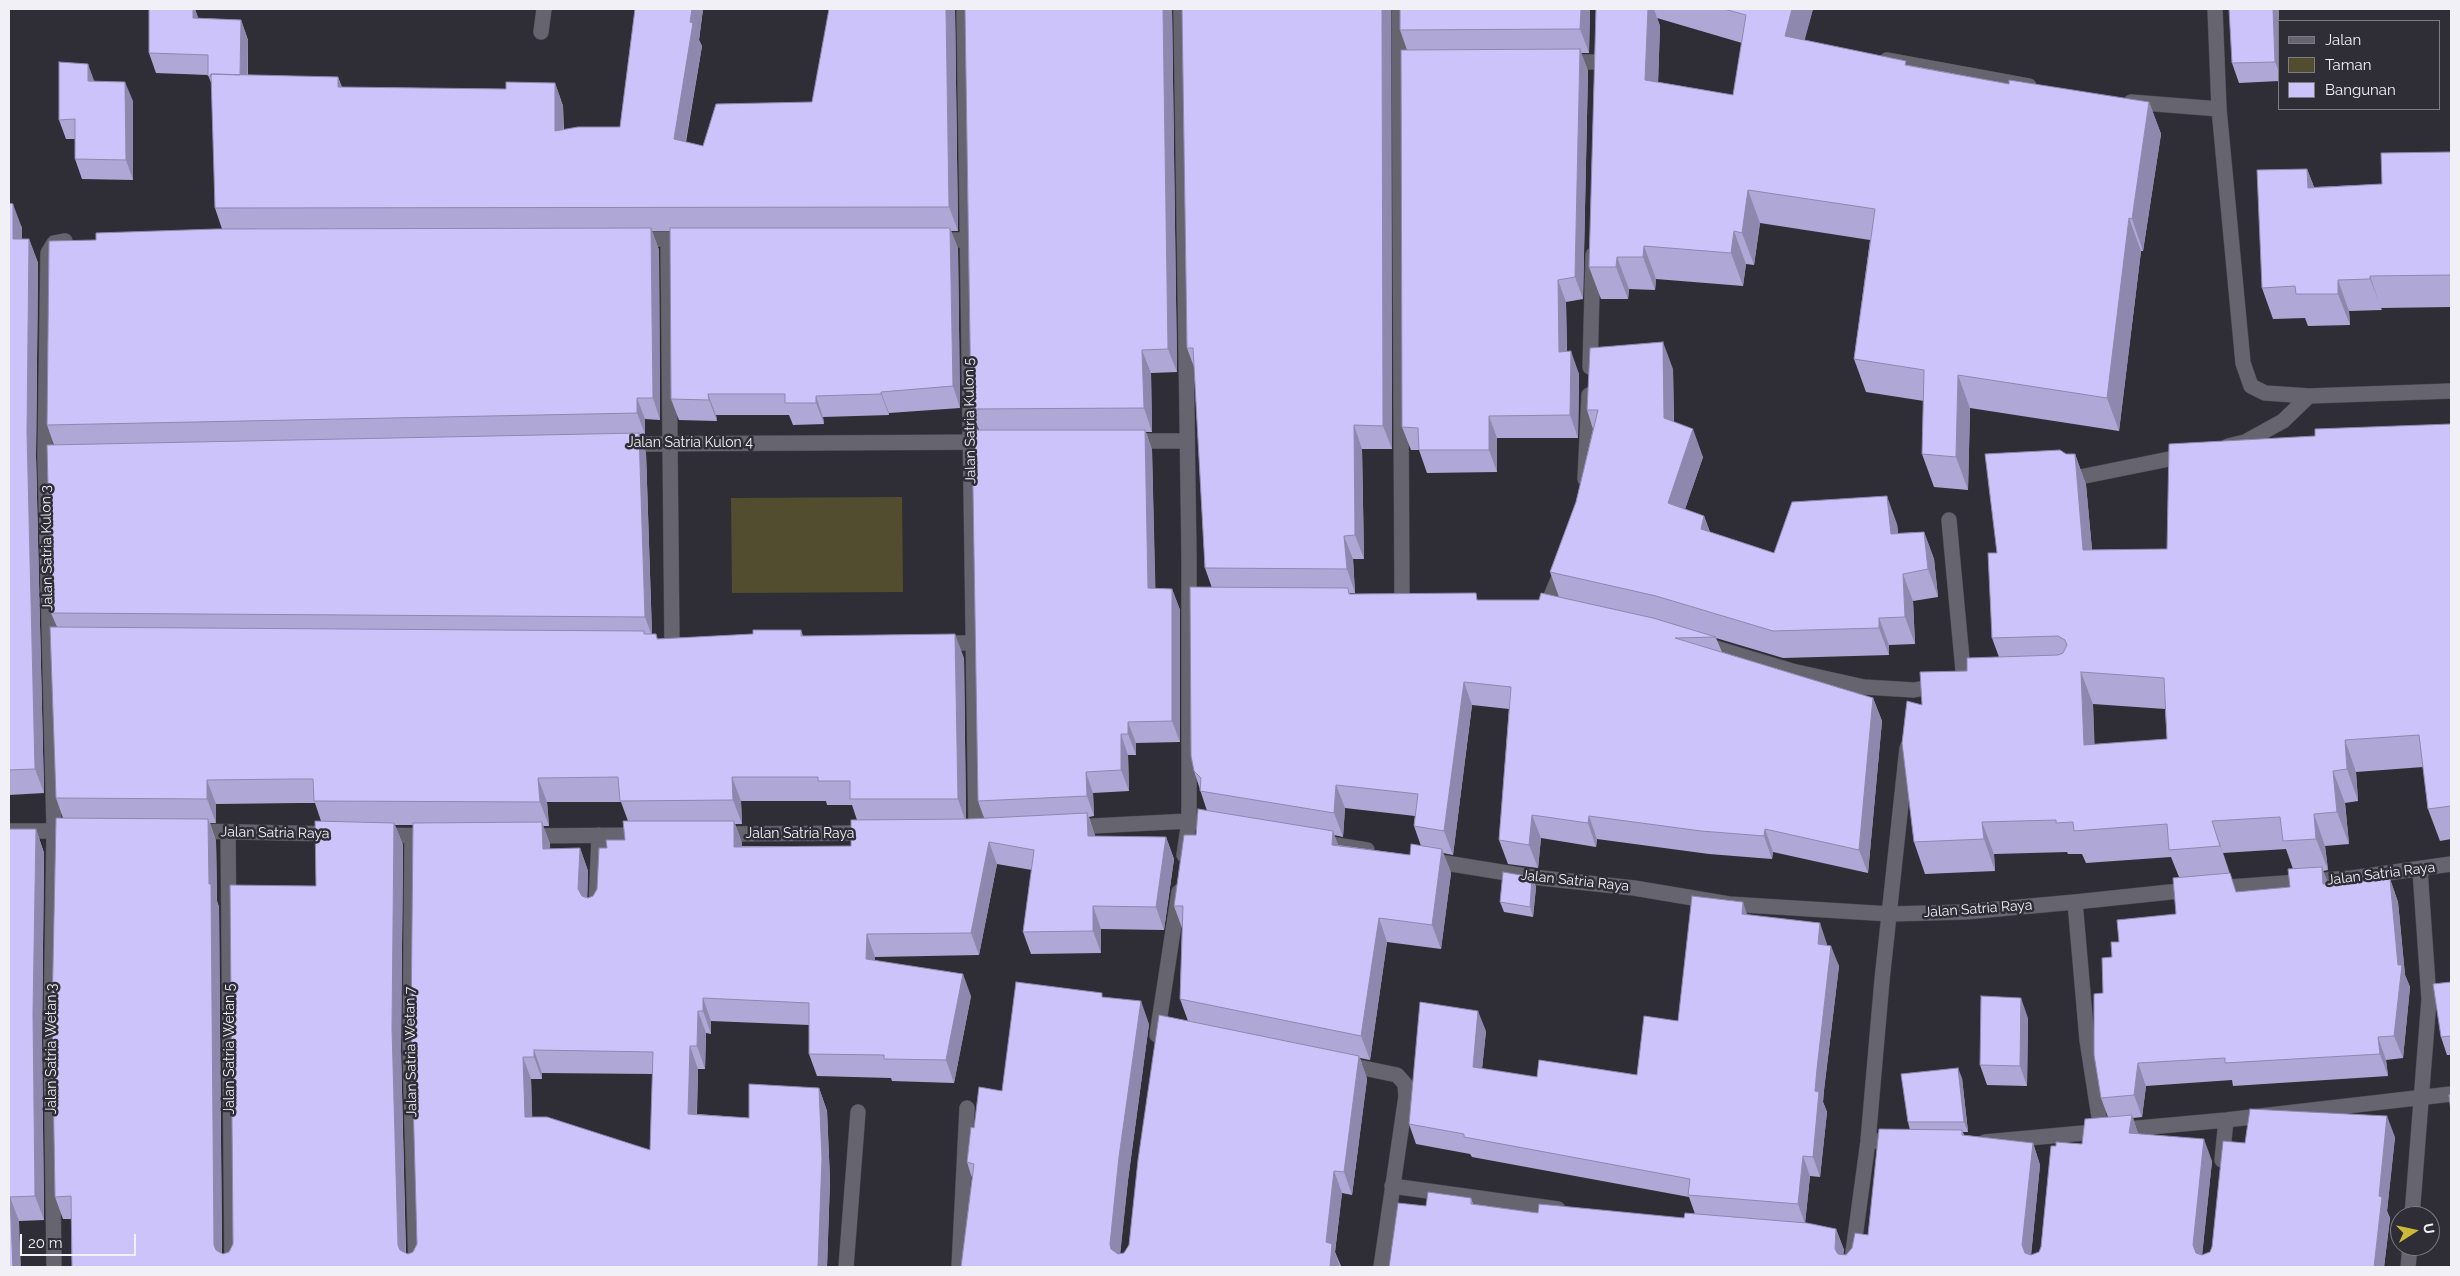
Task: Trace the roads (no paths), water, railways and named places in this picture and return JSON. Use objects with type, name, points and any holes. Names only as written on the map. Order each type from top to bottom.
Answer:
[{"type":"street","points":[[541,32],[544,9]]},
{"type":"street","name":"Jalan Satria Kulon 5","points":[[964,9],[966,240],[974,643],[971,832],[995,831]]},
{"type":"street","points":[[1156,1045],[1189,821],[1181,9]]},
{"type":"street","points":[[1399,9],[1405,63],[1402,602]]},
{"type":"street","points":[[2215,9],[2219,109],[2246,373],[2251,386],[2258,391],[2309,396],[2451,391]]},
{"type":"street","points":[[1598,78],[1599,44]]},
{"type":"street","points":[[1870,57],[2047,89]]},
{"type":"street","points":[[1549,62],[1599,62]]},
{"type":"street","points":[[2112,99],[2219,109]]},
{"type":"street","points":[[1584,498],[1594,238]]},
{"type":"street","points":[[618,239],[708,239]]},
{"type":"street","points":[[668,239],[670,443],[667,646],[691,646]]},
{"type":"street","points":[[917,240],[966,240]]},
{"type":"street","name":"Jalan Satria Kulon 3","points":[[54,830],[45,456],[47,266],[50,245],[54,243],[84,241]]},
{"type":"street","points":[[2080,477],[2245,442],[2283,421],[2309,396]]},
{"type":"street","points":[[1117,442],[1186,441]]},
{"type":"street","name":"Jalan Satria Kulon 4","points":[[611,444],[1010,442]]},
{"type":"street","points":[[45,456],[65,456]]},
{"type":"street","points":[[1949,520],[1964,681]]},
{"type":"street","points":[[1547,606],[1569,549]]},
{"type":"street","points":[[1188,601],[1208,601]]},
{"type":"street","points":[[1382,602],[1420,602]]},
{"type":"street","points":[[1529,605],[1565,610]]},
{"type":"street","points":[[1692,641],[1792,671],[1855,685],[1914,690],[1964,681],[1983,680]]},
{"type":"street","points":[[49,642],[69,642]]},
{"type":"street","points":[[925,644],[974,643]]},
{"type":"street","points":[[1912,709],[1914,690]]},
{"type":"street","points":[[1851,1267],[1850,1238],[1868,1141],[1882,980],[1910,729]]},
{"type":"street","points":[[1053,828],[1189,821],[1228,827]]},
{"type":"street","name":"Jalan Satria Wetan 3","points":[[54,830],[51,1037],[54,1267]]},
{"type":"street","points":[[9,831],[93,831]]},
{"type":"street","name":"Jalan Satria Raya","points":[[180,831],[452,836]]},
{"type":"street","name":"Jalan Satria Wetan 5","points":[[228,832],[232,1267]]},
{"type":"street","name":"Jalan Satria Raya","points":[[698,834],[887,833]]},
{"type":"street","points":[[596,911],[599,835]]},
{"type":"street","points":[[511,836],[658,835]]},
{"type":"street","name":"Jalan Satria Wetan 7","points":[[412,836],[410,1050],[416,1267]]},
{"type":"street","points":[[1306,840],[1384,853]]},
{"type":"street","name":"Jalan Satria Raya","points":[[1413,858],[1532,878],[1634,888],[1730,904],[1890,914],[1965,912],[2189,890],[2352,878],[2420,870],[2451,864]]},
{"type":"street","points":[[2413,1206],[2429,999],[2420,870]]},
{"type":"street","points":[[2075,902],[2087,1040],[2100,1130]]},
{"type":"street","points":[[1158,1026],[1177,1030]]},
{"type":"street","points":[[1330,1061],[1387,1073],[1403,1080],[1406,1096],[1381,1267]]},
{"type":"street","points":[[1968,1142],[2226,1120],[2451,1094]]},
{"type":"street","points":[[959,1267],[967,1108]]},
{"type":"street","points":[[846,1267],[858,1112]]},
{"type":"street","points":[[2220,1179],[2226,1120]]},
{"type":"street","points":[[2051,1154],[2053,1135]]},
{"type":"street","points":[[1868,1141],[1908,1141]]},
{"type":"street","points":[[1392,1186],[1576,1212]]}]
